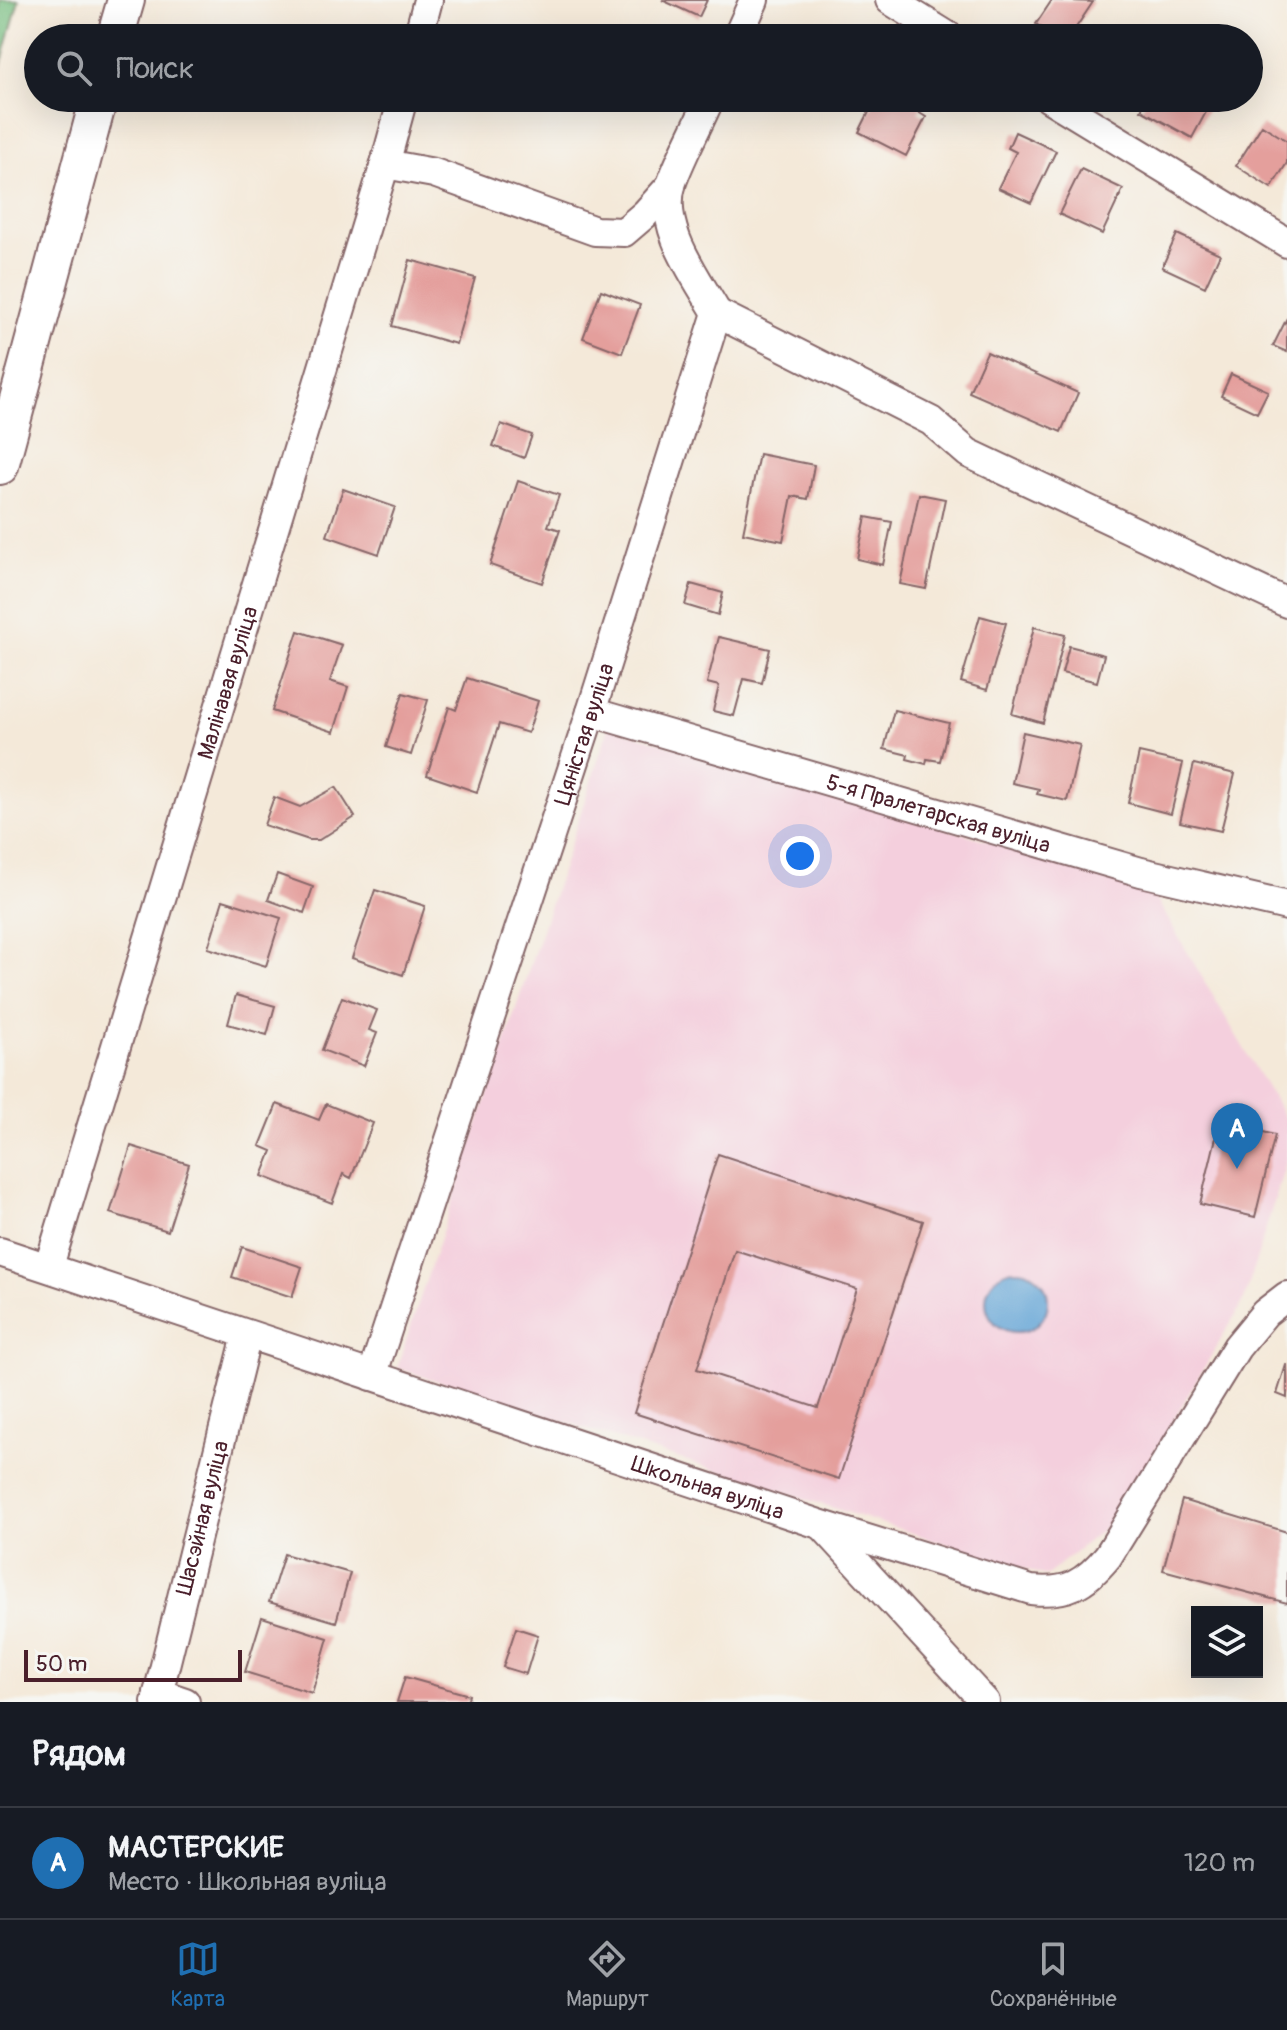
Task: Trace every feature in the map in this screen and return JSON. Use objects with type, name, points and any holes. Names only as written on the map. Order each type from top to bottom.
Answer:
[{"type":"main road","points":[[119,24],[126,0]]},
{"type":"main road","points":[[0,466],[95,112]]},
{"type":"street","points":[[422,24],[428,0]]},
{"type":"street","points":[[743,24],[754,0]]},
{"type":"street","points":[[890,0],[929,24]]},
{"type":"street","name":"Малінавая вуліца","points":[[49,1266],[399,112]]},
{"type":"street","points":[[385,164],[434,173],[595,231],[624,232],[671,185],[704,112]]},
{"type":"street","points":[[1072,112],[1287,243]]},
{"type":"street","points":[[671,185],[670,214],[678,243],[717,313],[931,421],[968,453],[1287,603]]},
{"type":"street","name":"Цяністая вуліца","points":[[372,1376],[591,712],[717,313]]},
{"type":"street","name":"5-я Пралетарская вуліца","points":[[591,712],[1141,872],[1287,906]]},
{"type":"street","name":"Школьная вуліца","points":[[0,1252],[822,1525],[1031,1590],[1052,1592],[1074,1586],[1093,1575],[1108,1556],[1237,1347],[1265,1313],[1287,1296]]},
{"type":"street","name":"Шасэйная вуліца","points":[[167,1699],[247,1335]]},
{"type":"street","points":[[822,1525],[985,1702]]},
{"type":"shaded area","points":[[609,727],[1151,890],[1287,1122],[1287,1159],[1244,1300],[1115,1519],[1046,1576],[397,1368]]},
{"type":"green space","points":[[0,0],[19,0],[0,69]]},
{"type":"water","points":[[1017,1270],[1029,1272],[1039,1279],[1046,1289],[1046,1313],[1039,1323],[1029,1330],[1017,1332],[1005,1330],[995,1323],[988,1313],[986,1301],[988,1289],[995,1279],[1005,1272]]},
{"type":"building","points":[[662,0],[707,0],[699,17]]},
{"type":"building","points":[[1052,0],[1093,2],[1078,24],[1036,24]]},
{"type":"building","points":[[869,112],[918,112],[926,117],[906,156],[859,132]]},
{"type":"building","points":[[1145,112],[1206,112],[1192,138]]},
{"type":"building","points":[[1262,125],[1287,141],[1287,163],[1271,188],[1236,166]]},
{"type":"building","points":[[1015,132],[1056,151],[1031,203],[998,188],[1016,152],[1008,148]]},
{"type":"building","points":[[1081,169],[1123,189],[1102,234],[1059,214]]},
{"type":"building","points":[[1177,234],[1220,254],[1205,287],[1162,267]]},
{"type":"building","points":[[410,260],[475,278],[456,344],[392,326]]},
{"type":"building","points":[[601,290],[640,305],[622,353],[583,338]]},
{"type":"building","points":[[1287,318],[1287,352],[1273,346]]},
{"type":"building","points":[[987,352],[1078,393],[1061,432],[969,392]]},
{"type":"building","points":[[1231,374],[1268,391],[1257,413],[1221,396]]},
{"type":"building","points":[[501,424],[532,435],[524,458],[493,446]]},
{"type":"building","points":[[759,454],[814,465],[808,499],[792,496],[783,541],[743,533]]},
{"type":"building","points":[[518,481],[559,495],[548,526],[560,530],[542,583],[490,565]]},
{"type":"building","points":[[343,489],[395,507],[379,554],[327,536]]},
{"type":"building","points":[[919,494],[945,499],[926,589],[900,584]]},
{"type":"building","points":[[866,517],[892,522],[883,565],[857,559]]},
{"type":"building","points":[[691,584],[723,593],[718,615],[685,605]]},
{"type":"building","points":[[980,616],[1006,623],[987,690],[961,682]]},
{"type":"building","points":[[1034,627],[1065,635],[1043,723],[1012,714]]},
{"type":"building","points":[[298,631],[342,645],[330,681],[348,687],[334,732],[272,711]]},
{"type":"building","points":[[719,637],[770,649],[762,683],[744,679],[734,716],[713,711],[719,686],[707,683]]},
{"type":"building","points":[[1069,646],[1104,655],[1097,682],[1062,673]]},
{"type":"building","points":[[467,678],[538,701],[528,733],[499,724],[477,792],[427,775],[449,707],[456,710]]},
{"type":"building","points":[[403,693],[428,700],[411,755],[386,747]]},
{"type":"building","points":[[894,710],[949,723],[940,761],[927,759],[926,764],[907,759],[908,755],[884,749]]},
{"type":"building","points":[[1023,732],[1080,745],[1067,801],[1037,794],[1039,789],[1012,783]]},
{"type":"building","points":[[1139,753],[1183,763],[1171,814],[1128,803]]},
{"type":"building","points":[[1194,764],[1235,774],[1221,831],[1180,822]]},
{"type":"building","points":[[336,787],[355,817],[319,840],[309,840],[264,825],[274,797],[300,807]]},
{"type":"building","points":[[277,874],[313,887],[304,913],[268,900]]},
{"type":"building","points":[[375,890],[425,906],[403,975],[352,958]]},
{"type":"building","points":[[223,900],[281,918],[266,966],[208,948]]},
{"type":"building","points":[[236,995],[275,1006],[267,1035],[228,1024]]},
{"type":"building","points":[[342,997],[377,1010],[369,1030],[377,1033],[364,1066],[322,1050]]},
{"type":"building","points":[[277,1104],[319,1120],[326,1104],[373,1123],[351,1178],[343,1174],[332,1203],[262,1176],[272,1151],[260,1146]]},
{"type":"building","points":[[1220,1121],[1275,1135],[1255,1217],[1200,1204]]},
{"type":"building","points":[[131,1146],[189,1164],[168,1231],[110,1213]]},
{"type":"building","points":[[718,1154],[923,1221],[839,1479],[634,1413]],"holes":[[[735,1250],[857,1289],[818,1408],[697,1369]]]},
{"type":"building","points":[[242,1247],[302,1267],[292,1297],[232,1277]]},
{"type":"building","points":[[1287,1365],[1287,1398],[1277,1394]]},
{"type":"building","points":[[1182,1500],[1287,1532],[1287,1603],[1163,1570]]},
{"type":"building","points":[[284,1554],[350,1573],[336,1622],[269,1602]]},
{"type":"building","points":[[262,1617],[328,1638],[312,1693],[245,1672]]},
{"type":"building","points":[[516,1628],[538,1635],[526,1674],[503,1667]]},
{"type":"building","points":[[405,1677],[469,1695],[467,1702],[397,1702]]},
{"type":"place","name":"МАСТЕРСКИЕ","points":[[1237,1169]]}]
